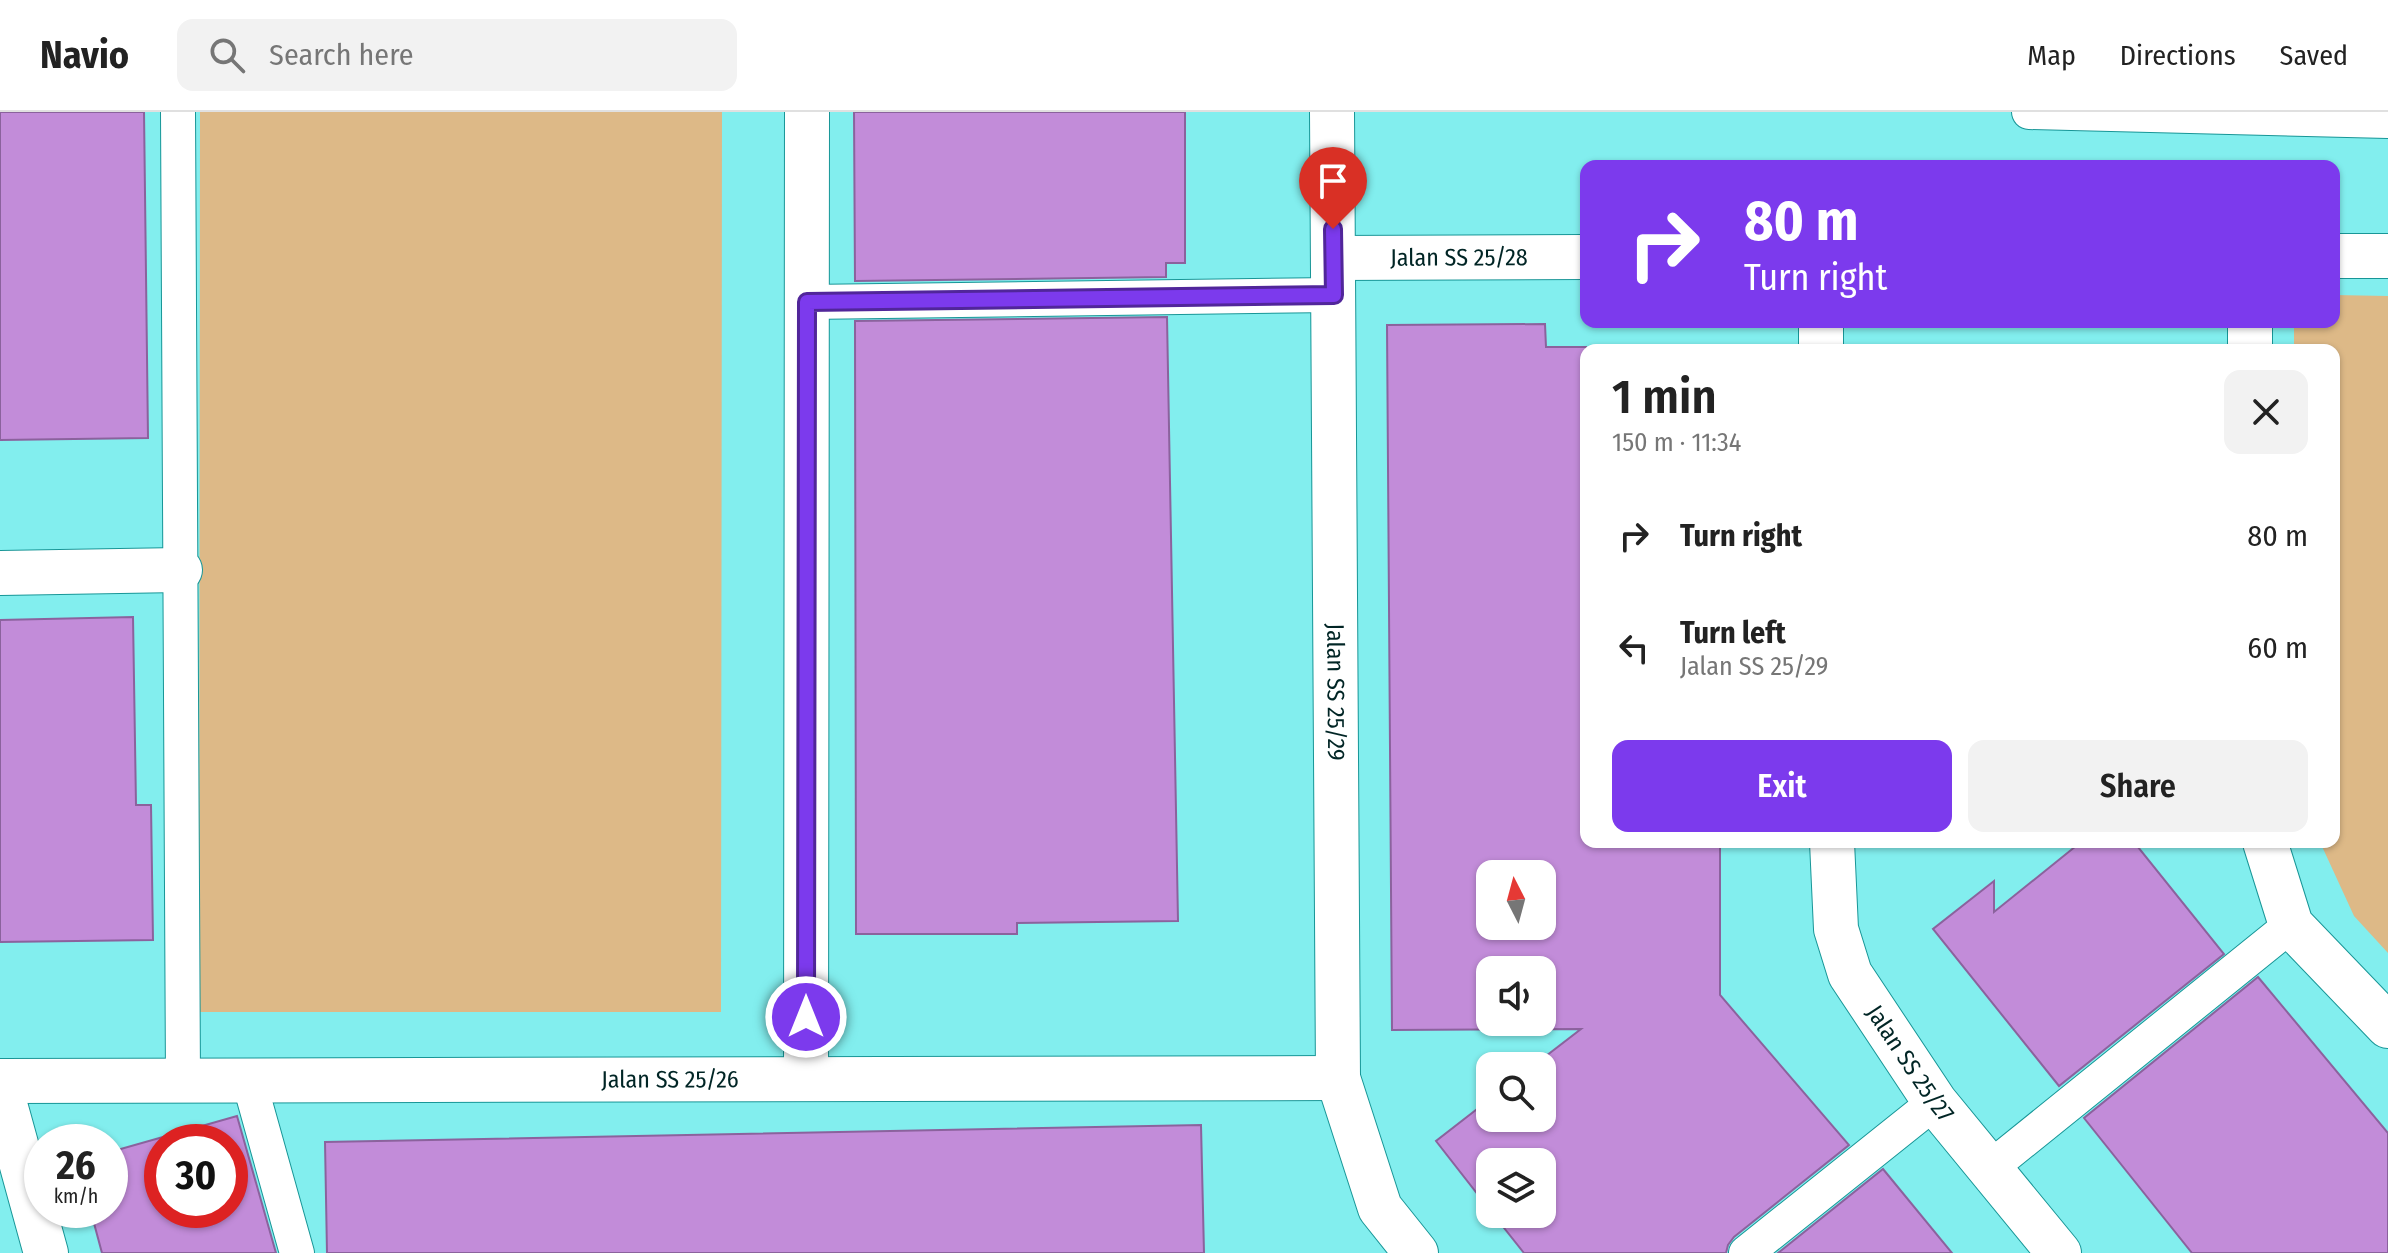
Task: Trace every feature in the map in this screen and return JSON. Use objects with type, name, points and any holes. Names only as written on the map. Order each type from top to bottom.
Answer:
[{"type":"street","points":[[806,1079],[807,112]]},
{"type":"street","name":"Jalan SS 25/29","points":[[1332,112],[1338,1078],[1380,1208],[1416,1253]]},
{"type":"street","points":[[2340,256],[2388,256]]},
{"type":"street","name":"Jalan SS 25/28","points":[[1333,277],[1580,257]]},
{"type":"street","points":[[0,573],[180,570]]},
{"type":"street","name":"Jalan SS 25/27","points":[[1832,848],[1836,929],[1850,974],[1935,1102],[2059,1253]]},
{"type":"street","points":[[2267,848],[2291,925],[2388,1026]]},
{"type":"street","name":"Jalan SS 25/26","points":[[0,1084],[1338,1078]]},
{"type":"street","points":[[0,1084],[46,1253]]},
{"type":"lane","points":[[178,112],[183,1081]]},
{"type":"lane","points":[[2029,112],[2388,121]]},
{"type":"lane","points":[[807,302],[1333,277]]},
{"type":"lane","points":[[1990,1168],[2291,925]]},
{"type":"lane","points":[[249,1081],[297,1253]]},
{"type":"lane","points":[[1746,1253],[1935,1102]]},
{"type":"shaded area","points":[[200,112],[722,112],[721,1012],[199,1012]]},
{"type":"shaded area","points":[[2340,295],[2388,296],[2388,953],[2354,916],[2323,848],[2340,848],[2340,344],[2294,344],[2294,328],[2340,328]]},
{"type":"building","points":[[0,112],[144,112],[148,438],[0,440]]},
{"type":"building","points":[[854,112],[1185,112],[1185,263],[1166,263],[1166,277],[855,281]]},
{"type":"building","points":[[1167,317],[1178,921],[1017,923],[1017,934],[856,934],[855,321]]},
{"type":"building","points":[[1545,324],[1546,347],[1580,347],[1580,848],[1720,848],[1720,995],[1849,1145],[1734,1237],[1726,1253],[1524,1253],[1504,1228],[1556,1228],[1556,1148],[1476,1148],[1476,1192],[1436,1141],[1476,1110],[1476,1132],[1556,1132],[1556,1052],[1551,1052],[1581,1029],[1556,1029],[1556,956],[1476,956],[1476,1030],[1392,1030],[1387,325]]},
{"type":"building","points":[[133,617],[136,805],[151,805],[153,940],[0,942],[0,620]]},
{"type":"building","points":[[2074,848],[2139,848],[2224,954],[2059,1086],[1933,929],[1994,881],[1994,912]]},
{"type":"building","points":[[2258,977],[2388,1133],[2388,1253],[2192,1253],[2084,1118]]},
{"type":"building","points":[[237,1116],[239,1124],[209,1124]]},
{"type":"building","points":[[1201,1125],[1204,1253],[327,1253],[325,1142]]},
{"type":"building","points":[[144,1142],[144,1228],[248,1228],[248,1155],[276,1253],[102,1253],[95,1228],[128,1228],[128,1147]]},
{"type":"building","points":[[1883,1169],[1952,1253],[1778,1253]]},
{"type":"route","points":[[806,1017],[807,302],[1334,295],[1333,229]]}]
